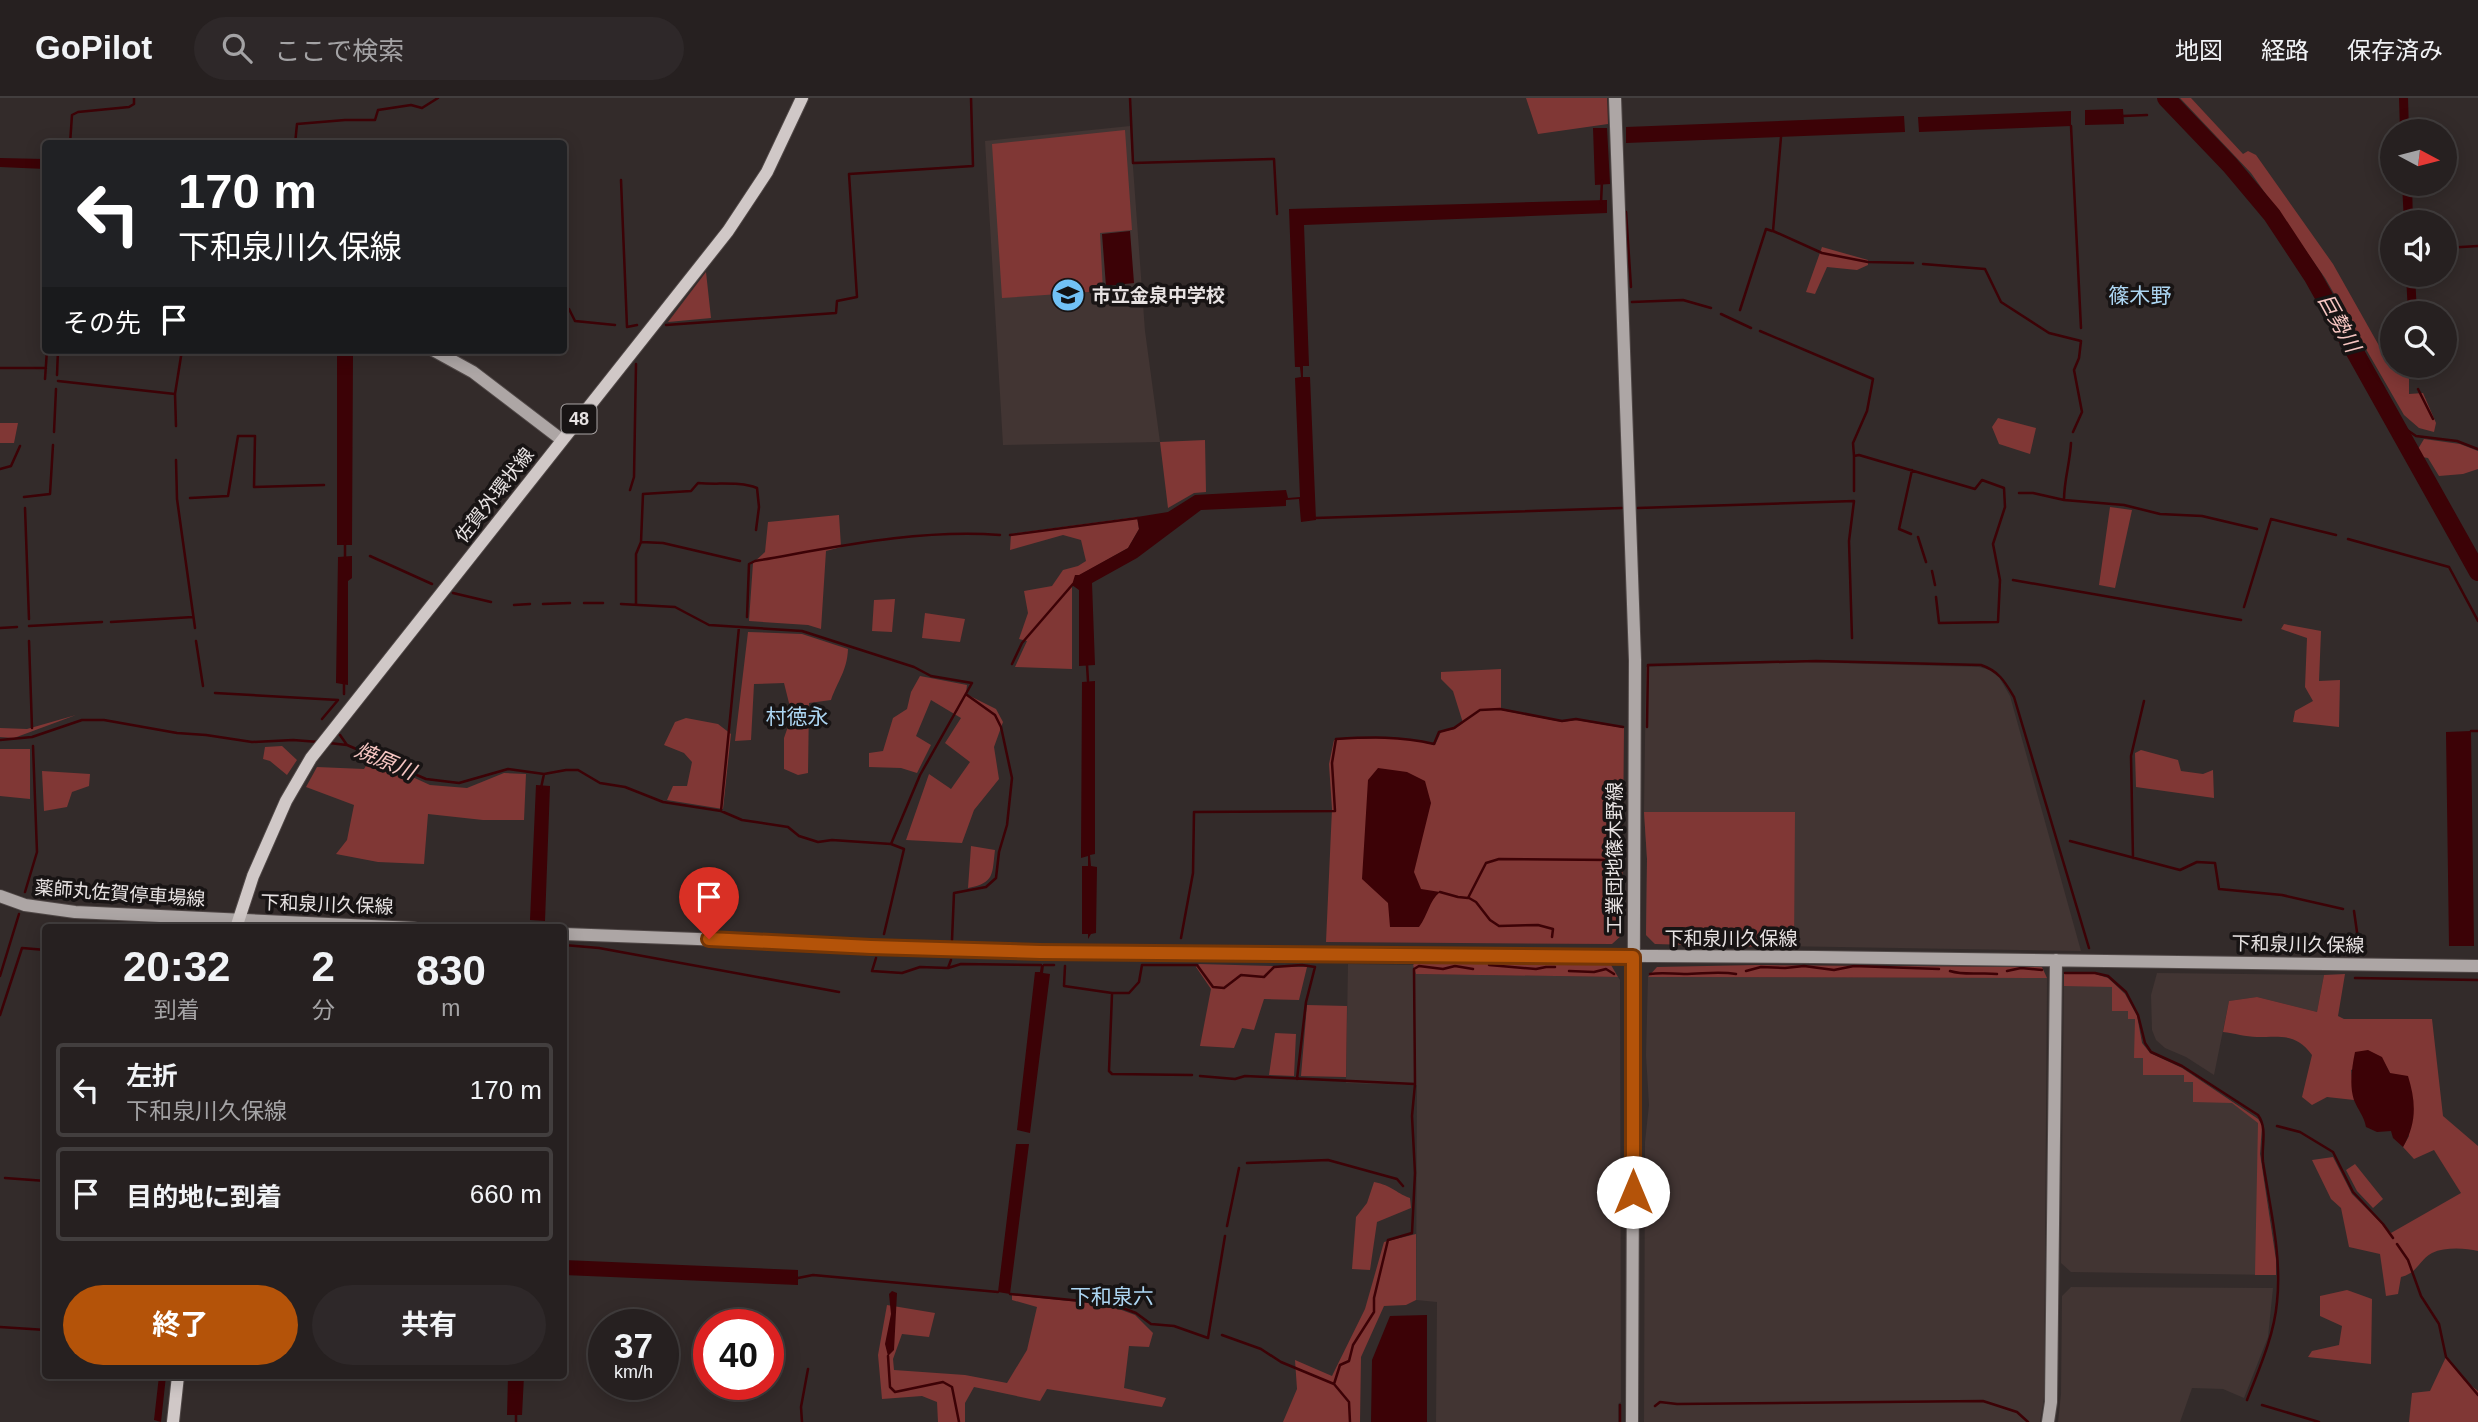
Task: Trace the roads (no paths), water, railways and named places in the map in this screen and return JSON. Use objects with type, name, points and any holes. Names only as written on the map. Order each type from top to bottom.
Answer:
[{"type":"main road","name":"佐賀外環状線","points":[[237,924],[253,876],[286,801],[312,758],[728,231],[767,172],[802,98]]},
{"type":"main road","points":[[173,1422],[178,1379]]},
{"type":"street","name":"工業団地篠木野線","points":[[1615,98],[1635,660],[1632,1422]]},
{"type":"street","points":[[440,354],[473,372],[562,440]]},
{"type":"street","name":"薬師丸佐賀停車場線","points":[[0,896],[25,905],[75,912],[237,924]]},
{"type":"street","name":"下和泉川久保線","points":[[567,934],[1040,952],[2478,966]]},
{"type":"street","points":[[2049,1422],[2052,1394],[2056,960]]},
{"type":"waterway","points":[[70,140],[72,115],[78,112],[129,107],[134,104],[134,98]]},
{"type":"waterway","points":[[295,140],[297,124],[375,120],[378,110],[411,105],[422,108],[438,98]]},
{"type":"waterway","points":[[666,325],[836,313],[837,301],[857,297],[849,174],[973,166],[971,98]]},
{"type":"waterway","points":[[1130,98],[1133,163],[1274,159],[1277,214]]},
{"type":"waterway","name":"巨勢川","points":[[2166,98],[2230,165],[2272,215],[2313,277],[2478,572]]},
{"type":"waterway","points":[[2123,116],[2147,115]]},
{"type":"waterway","points":[[2071,126],[2081,328]]},
{"type":"waterway","points":[[1781,137],[1773,231],[1822,253],[1868,262],[1913,263]]},
{"type":"waterway","points":[[621,180],[627,327],[637,325]]},
{"type":"waterway","points":[[1601,203],[1602,181]]},
{"type":"waterway","points":[[1626,212],[1631,287]]},
{"type":"waterway","points":[[1740,310],[1766,229],[1772,231]]},
{"type":"waterway","points":[[2457,247],[2478,246]]},
{"type":"waterway","points":[[1923,264],[1985,269],[2001,302],[2049,333],[2081,341],[2074,370],[2082,412],[2073,432]]},
{"type":"waterway","points":[[1632,302],[1683,300],[1711,308]]},
{"type":"waterway","points":[[567,309],[575,321],[615,325]]},
{"type":"waterway","points":[[1721,314],[1751,328]]},
{"type":"waterway","points":[[1760,331],[1873,379],[1867,411],[1853,443],[1854,456]]},
{"type":"waterway","points":[[45,379],[47,354]]},
{"type":"waterway","points":[[57,375],[58,354]]},
{"type":"waterway","points":[[176,426],[175,394],[181,354]]},
{"type":"waterway","points":[[630,490],[634,477],[636,364]]},
{"type":"waterway","points":[[0,368],[46,368]]},
{"type":"waterway","points":[[58,381],[175,394]]},
{"type":"waterway","points":[[54,432],[56,389]]},
{"type":"waterway","points":[[2418,389],[2433,419]]},
{"type":"waterway","points":[[2391,419],[2416,436],[2457,441],[2478,449]]},
{"type":"waterway","points":[[190,498],[228,496],[238,436],[255,436],[254,487],[324,485]]},
{"type":"waterway","points":[[2064,500],[2071,443]]},
{"type":"waterway","points":[[24,497],[50,494],[53,445]]},
{"type":"waterway","points":[[0,469],[11,466],[20,446]]},
{"type":"waterway","points":[[1854,491],[1854,456],[1859,455],[1975,489],[1982,480],[2004,488],[2005,507],[1993,544],[2000,580],[1998,622],[1939,623],[1936,597]]},
{"type":"waterway","points":[[176,460],[177,499],[195,628]]},
{"type":"waterway","points":[[1911,534],[1899,529],[1912,470]]},
{"type":"waterway","points":[[636,605],[636,554],[641,542],[643,494],[691,491],[698,483],[736,484],[757,488],[759,507],[756,530]]},
{"type":"waterway","points":[[2019,493],[2124,505],[2160,514],[2202,516],[2257,529]]},
{"type":"waterway","points":[[1638,508],[1854,501],[1849,541],[1852,638]]},
{"type":"waterway","points":[[25,508],[29,619]]},
{"type":"waterway","points":[[1315,518],[1622,508]]},
{"type":"waterway","points":[[1010,535],[1138,518]]},
{"type":"waterway","points":[[2244,607],[2271,519],[2336,535]]},
{"type":"waterway","points":[[747,617],[749,564],[755,561],[907,537],[1000,535]]},
{"type":"waterway","points":[[1918,537],[1926,562]]},
{"type":"waterway","points":[[2348,539],[2449,567],[2478,621]]},
{"type":"waterway","points":[[345,542],[345,557]]},
{"type":"waterway","points":[[641,542],[663,543],[740,561]]},
{"type":"waterway","points":[[370,556],[432,584]]},
{"type":"waterway","points":[[1932,571],[1935,585]]},
{"type":"waterway","points":[[2013,580],[2241,620]]},
{"type":"waterway","points":[[1012,664],[1022,643],[1073,584]]},
{"type":"waterway","points":[[453,593],[491,602]]},
{"type":"waterway","points":[[543,604],[570,603]]},
{"type":"waterway","points":[[584,603],[603,603]]},
{"type":"waterway","points":[[514,605],[530,604]]},
{"type":"waterway","points":[[329,743],[347,745],[426,779],[459,783],[508,769],[544,774],[578,770],[600,783],[625,787],[663,802],[721,811],[742,820],[788,827],[799,836],[818,842],[832,840],[891,844],[920,775],[972,683],[931,676],[914,667],[802,631],[709,625],[675,607],[621,604]]},
{"type":"waterway","points":[[111,622],[193,617]]},
{"type":"waterway","points":[[29,626],[102,622]]},
{"type":"waterway","points":[[0,628],[17,627]]},
{"type":"waterway","points":[[721,811],[739,627]]},
{"type":"waterway","points":[[29,641],[32,728]]},
{"type":"waterway","points":[[196,641],[203,686]]},
{"type":"waterway","points":[[1647,727],[1648,665],[1816,661],[1987,667],[2001,678],[2014,697],[2089,948]]},
{"type":"waterway","points":[[1087,665],[1088,681]]},
{"type":"waterway","points":[[344,682],[344,694]]},
{"type":"waterway","points":[[215,693],[338,700],[322,719]]},
{"type":"waterway","points":[[952,940],[954,893],[986,887],[996,878],[999,852],[1007,825],[1012,778],[1001,727],[995,715],[967,695]]},
{"type":"waterway","points":[[2133,858],[2131,756],[2144,701]]},
{"type":"waterway","points":[[1181,938],[1193,873],[1194,812],[1335,811],[1332,763],[1336,739],[1385,738],[1434,744],[1439,732],[1454,728],[1480,710],[1500,709],[1562,721],[1576,719],[1623,727]]},
{"type":"waterway","name":"焼原川","points":[[0,740],[32,737],[82,720],[104,720],[177,733],[252,742],[319,742]]},
{"type":"waterway","points":[[2471,731],[2478,731]]},
{"type":"waterway","points":[[340,735],[347,745]]},
{"type":"waterway","points":[[25,892],[37,852],[33,746]]},
{"type":"waterway","points":[[541,788],[544,774]]},
{"type":"waterway","points":[[2070,841],[2180,870],[2197,862],[2215,863],[2219,889],[2282,895],[2343,909]]},
{"type":"waterway","points":[[884,934],[904,849],[891,844]]},
{"type":"waterway","points":[[1440,892],[1468,898],[1486,863],[1499,859],[1611,860]]},
{"type":"waterway","points":[[1469,898],[1499,926],[1538,925],[1553,929],[1552,937]]},
{"type":"waterway","points":[[2354,911],[2360,953]]},
{"type":"waterway","points":[[0,976],[19,914]]},
{"type":"waterway","points":[[567,945],[599,948],[839,992]]},
{"type":"waterway","points":[[0,1015],[22,948],[42,950]]},
{"type":"waterway","points":[[876,958],[872,971],[902,973],[920,967],[948,968],[961,964],[1041,965]]},
{"type":"waterway","points":[[948,968],[951,960]]},
{"type":"waterway","points":[[1044,965],[1054,965]]},
{"type":"waterway","points":[[1065,966],[1064,986],[1112,993],[1129,993],[1139,982],[1142,965],[1197,965],[1213,987],[1224,988],[1241,975],[1264,977],[1274,967],[1315,967],[1306,1002],[1297,1079]]},
{"type":"waterway","points":[[1489,965],[1536,969],[1555,967]]},
{"type":"waterway","points":[[1334,1384],[1340,1365],[1349,1361],[1353,1345],[1374,1312],[1374,1298],[1388,1240],[1412,1233],[1415,1173],[1412,1116],[1415,1084],[1414,969],[1419,966],[1473,969]]},
{"type":"waterway","points":[[1746,971],[1761,967],[1804,966],[1834,970],[1854,966],[1939,969]]},
{"type":"waterway","points":[[2007,971],[2021,968],[2042,970]]},
{"type":"waterway","points":[[1569,971],[1594,972],[1606,969],[1614,974]]},
{"type":"waterway","points":[[1950,971],[1997,974]]},
{"type":"waterway","points":[[2065,973],[2108,976],[2126,992],[2138,1015],[2145,1043],[2151,1052],[2182,1066],[2258,1115],[2261,1120],[2263,1162],[2274,1232],[2278,1285],[2273,1327],[2247,1400]]},
{"type":"waterway","points":[[1650,974],[1736,974]]},
{"type":"waterway","points":[[2355,978],[2478,980]]},
{"type":"waterway","points":[[1112,994],[1109,1071],[1112,1074],[1192,1075]]},
{"type":"waterway","points":[[1200,1076],[1415,1084]]},
{"type":"waterway","points":[[2277,1126],[2300,1132],[2333,1152],[2353,1192],[2393,1238]]},
{"type":"waterway","points":[[1247,1163],[1328,1160],[1397,1179],[1403,1186]]},
{"type":"waterway","points":[[1227,1226],[1239,1168]]},
{"type":"waterway","points":[[5,1178],[42,1181]]},
{"type":"waterway","points":[[1010,1294],[1112,1304],[1136,1313],[1151,1324],[1174,1326],[1208,1338],[1225,1236]]},
{"type":"waterway","points":[[2397,1244],[2408,1260],[2421,1296],[2439,1324],[2446,1357],[2478,1395]]},
{"type":"waterway","points":[[798,1278],[813,1275],[998,1292]]},
{"type":"waterway","points":[[0,1327],[42,1330]]},
{"type":"waterway","points":[[1222,1335],[1261,1349],[1281,1362],[1334,1384],[1349,1402],[1350,1422]]},
{"type":"waterway","points":[[888,1356],[890,1387],[895,1392],[943,1382],[952,1387],[959,1422]]},
{"type":"waterway","points":[[802,1422],[801,1407],[808,1369]]},
{"type":"waterway","points":[[1655,1406],[1660,1402],[1983,1401],[2017,1412],[2028,1422]]},
{"type":"waterway","points":[[1620,1405],[1620,1422]]},
{"type":"waterway","points":[[2262,1405],[2319,1422]]},
{"type":"waterway","points":[[516,1414],[516,1422]]},
{"type":"place","name":"市立金泉中学校","points":[[1068,295]]},
{"type":"district","name":"篠木野","points":[[2140,296]]},
{"type":"district","name":"村徳永","points":[[797,717]]},
{"type":"district","name":"下和泉六","points":[[1112,1297]]}]
